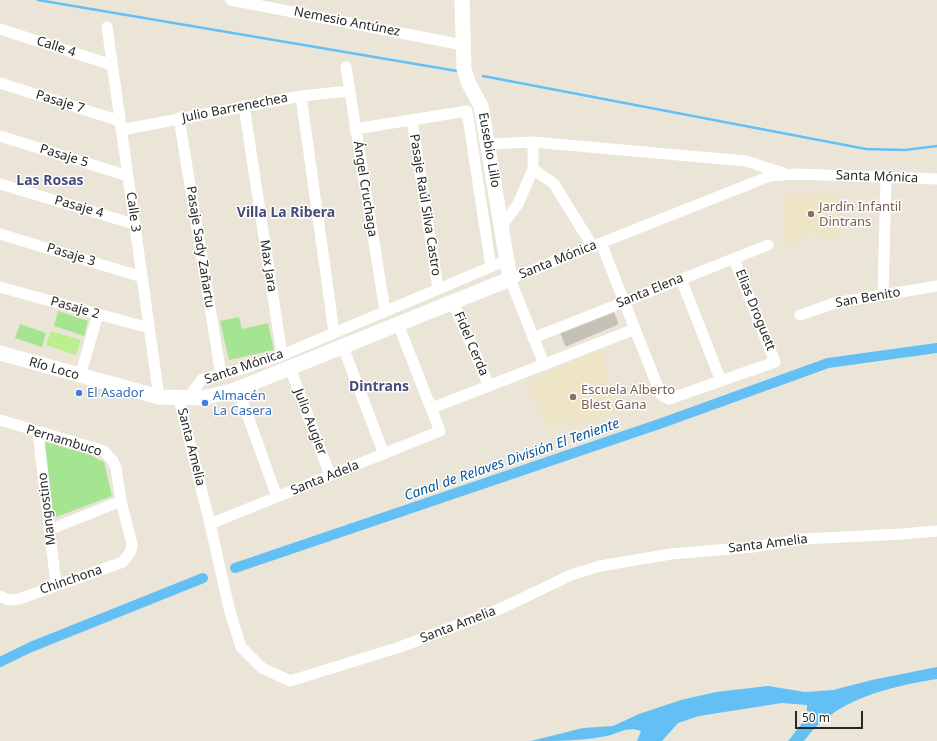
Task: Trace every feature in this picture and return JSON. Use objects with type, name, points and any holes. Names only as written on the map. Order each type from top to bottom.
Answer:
[{"type":"street","name":"Nemesio Antúnez","points":[[231,0],[463,45]]},
{"type":"street","name":"Eusebio Lillo","points":[[462,0],[463,45],[466,76],[481,106],[510,279]]},
{"type":"street","name":"Calle 3","points":[[107,27],[159,397]]},
{"type":"street","name":"Calle 4","points":[[0,29],[112,65]]},
{"type":"street","name":"Ángel Cruchaga","points":[[346,67],[385,311]]},
{"type":"street","name":"Pasaje 7","points":[[0,83],[121,125]]},
{"type":"street","name":"Julio Barrenechea","points":[[121,125],[180,118],[301,96],[349,91]]},
{"type":"street","points":[[301,96],[334,332]]},
{"type":"street","name":"Max Jara","points":[[244,106],[282,354]]},
{"type":"street","points":[[355,129],[467,111],[491,267]]},
{"type":"street","name":"Pasaje Sady Zañartu","points":[[180,118],[220,375]]},
{"type":"street","name":"Pasaje Raúl Silva Castro","points":[[412,120],[438,289]]},
{"type":"street","name":"Pasaje 5","points":[[0,136],[128,176]]},
{"type":"street","points":[[501,227],[518,204],[533,169],[533,142]]},
{"type":"street","points":[[488,144],[533,142],[746,161],[787,175]]},
{"type":"street","points":[[533,169],[554,184],[597,245],[624,302],[661,395],[669,399],[720,381],[681,279]]},
{"type":"street","name":"Santa Mónica","points":[[184,399],[203,398],[238,389],[770,176],[787,175],[937,180]]},
{"type":"street","points":[[883,295],[886,178]]},
{"type":"street","name":"Pasaje 4","points":[[0,184],[134,224]]},
{"type":"street","name":"Pasaje 3","points":[[0,234],[142,277]]},
{"type":"street","name":"Santa Elena","points":[[533,338],[768,245]]},
{"type":"street","name":"Elias Droguett","points":[[720,381],[775,362],[734,258]]},
{"type":"street","name":"Santa Mónica","points":[[184,399],[202,379],[220,375],[282,354],[507,260]]},
{"type":"street","points":[[510,279],[544,364]]},
{"type":"street","name":"San Benito","points":[[800,316],[835,303],[937,286]]},
{"type":"street","name":"Pasaje 2","points":[[0,287],[149,328]]},
{"type":"street","name":"Fidel Cerda","points":[[453,302],[489,386]]},
{"type":"street","points":[[80,376],[98,314]]},
{"type":"street","points":[[398,324],[432,408],[634,329]]},
{"type":"street","points":[[342,347],[384,454]]},
{"type":"street","name":"Río Loco","points":[[0,353],[159,397],[184,399]]},
{"type":"street","name":"Julio Augier","points":[[290,368],[330,475]]},
{"type":"street","points":[[238,389],[277,497]]},
{"type":"street","name":"Santa Amelia","points":[[184,399],[230,612],[241,647],[262,668],[290,681],[400,647],[500,609],[570,575],[600,566],[671,554],[753,547],[804,539],[937,531]]},
{"type":"street","name":"Santa Adela","points":[[210,524],[440,431],[432,408]]},
{"type":"street","name":"Pernambuco","points":[[0,420],[38,433],[104,451],[113,461],[116,468],[121,501],[132,544]]},
{"type":"street","name":"Mangostino","points":[[38,433],[56,584]]},
{"type":"street","points":[[49,530],[121,501]]},
{"type":"street","name":"Chinchona","points":[[0,596],[9,600],[19,599],[56,584],[123,562],[131,551],[132,544]]},
{"type":"shaded area","name":"Jardín Infantil Dintrans","points":[[784,193],[839,194],[838,241],[823,241],[822,234],[802,234],[802,243],[783,242]]},
{"type":"shaded area","name":"Escuela Alberto Blest Gana","points":[[602,349],[617,412],[583,424],[547,427],[526,382]]},
{"type":"green space","points":[[58,311],[88,321],[84,336],[54,326]]},
{"type":"green space","points":[[239,317],[242,329],[268,323],[274,350],[229,360],[220,321]]},
{"type":"green space","points":[[20,324],[46,333],[42,347],[15,338]]},
{"type":"green space","points":[[51,331],[81,340],[76,355],[46,345]]},
{"type":"green space","points":[[42,441],[90,455],[104,462],[112,496],[51,519]]},
{"type":"water","points":[[937,667],[937,679],[882,691],[847,705],[831,715],[804,741],[788,741],[807,717],[807,705],[782,703],[699,716],[678,723],[662,741],[637,741],[641,731],[633,729],[611,735],[581,740],[531,741],[583,728],[613,726],[639,714],[681,700],[716,692],[768,686],[805,692],[833,690],[872,680]]},
{"type":"building","points":[[614,313],[618,324],[566,346],[561,334]]},
{"type":"waterway","points":[[38,0],[457,71]]},
{"type":"waterway","points":[[483,76],[866,149],[905,150],[937,146]]},
{"type":"waterway","name":"Canal de Relaves División El Teniente","points":[[235,568],[662,423],[828,363],[937,348]]},
{"type":"waterway","name":"Canal de Relaves División El Teniente","points":[[0,662],[31,647],[203,578]]},
{"type":"place","name":"Jardín Infantil Dintrans","points":[[811,214]]},
{"type":"place","name":"El Asador","points":[[79,393]]},
{"type":"place","name":"Escuela Alberto Blest Gana","points":[[573,397]]},
{"type":"place","name":"Almacén La Casera","points":[[205,403]]},
{"type":"district","name":"Las Rosas","points":[[50,181]]},
{"type":"district","name":"Villa La Ribera","points":[[286,213]]},
{"type":"district","name":"Dintrans","points":[[379,387]]}]
